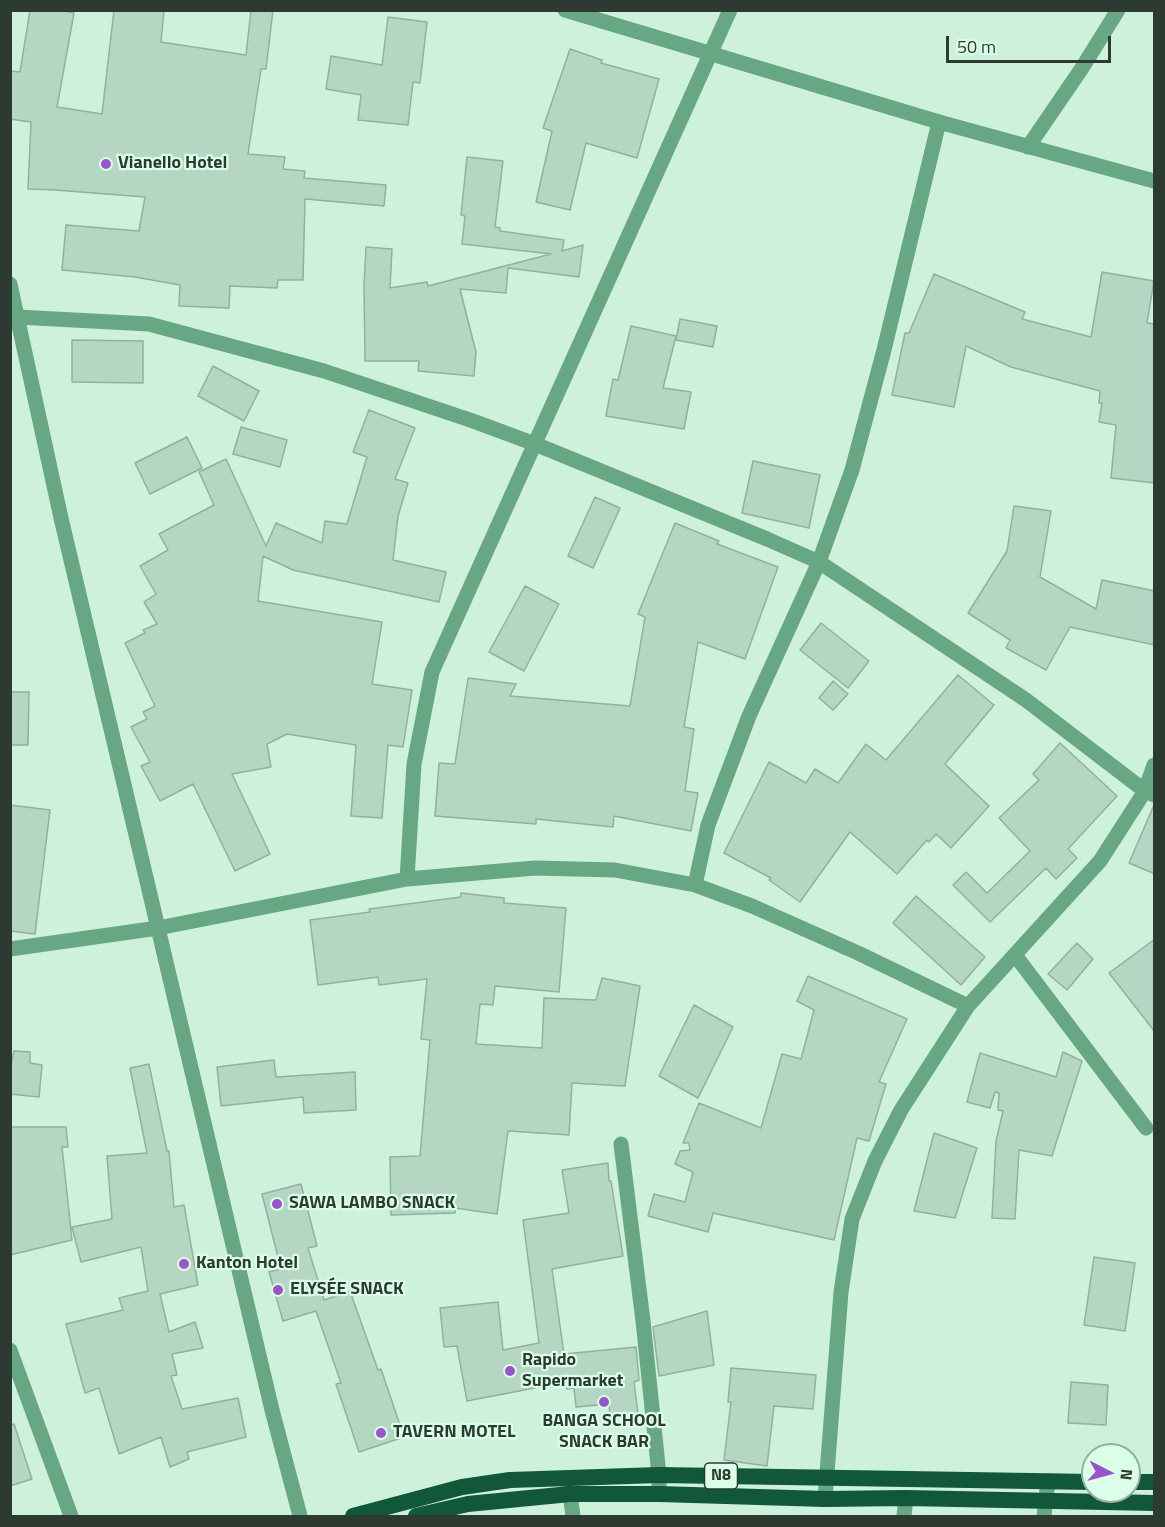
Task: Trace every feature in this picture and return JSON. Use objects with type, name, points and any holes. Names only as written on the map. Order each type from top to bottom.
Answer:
[{"type":"highway","name":"N8","points":[[353,1516],[462,1487],[510,1480],[659,1474],[826,1479],[1081,1482]]},
{"type":"highway","name":"N8","points":[[416,1516],[468,1504],[570,1494],[825,1499],[906,1498],[1045,1509],[1155,1503]]},
{"type":"street","points":[[564,10],[939,122],[1155,181]]},
{"type":"street","points":[[407,879],[414,764],[432,672],[730,10]]},
{"type":"street","points":[[1028,147],[1118,10]]},
{"type":"street","points":[[695,885],[708,825],[745,727],[819,562],[858,448],[939,122]]},
{"type":"street","points":[[10,284],[14,319],[61,519],[272,1410],[300,1516]]},
{"type":"street","points":[[14,319],[150,324],[324,371],[536,444],[819,562],[1026,700],[1150,793]]},
{"type":"street","points":[[825,1499],[841,1292],[852,1219],[875,1161],[901,1110],[968,1006],[1100,861],[1150,793],[1155,765]]},
{"type":"street","points":[[10,949],[158,928],[407,879],[535,868],[615,870],[695,885],[784,920],[968,1006]]},
{"type":"street","points":[[1015,955],[1146,1128]]},
{"type":"street","points":[[621,1144],[643,1321],[659,1474],[659,1494]]},
{"type":"street","points":[[10,1350],[71,1516]]},
{"type":"street","points":[[1045,1509],[1048,1481]]},
{"type":"street","points":[[570,1494],[573,1516]]},
{"type":"street","points":[[904,1516],[906,1498]]},
{"type":"building","points":[[30,10],[59,10],[74,13],[57,107],[102,114],[114,10],[164,10],[161,42],[246,55],[251,10],[273,10],[266,69],[261,69],[248,154],[285,157],[283,169],[305,171],[304,178],[386,185],[384,206],[305,199],[303,280],[278,280],[277,288],[230,286],[229,308],[179,306],[180,285],[135,277],[62,270],[66,225],[139,231],[145,197],[28,189],[31,122],[10,119],[10,71],[20,72]]},
{"type":"building","points":[[388,17],[427,22],[420,83],[413,82],[408,125],[358,120],[361,95],[326,89],[331,56],[382,65]]},
{"type":"building","points":[[570,49],[602,60],[601,63],[659,79],[637,158],[586,143],[570,210],[536,202],[552,131],[543,128]]},
{"type":"building","points":[[467,157],[503,161],[495,227],[500,228],[500,231],[564,240],[562,251],[583,245],[579,277],[508,268],[506,293],[460,289],[476,352],[474,376],[418,371],[419,361],[365,361],[366,247],[392,249],[390,288],[427,282],[428,286],[551,254],[462,244],[465,216],[461,215]]},
{"type":"building","points":[[1102,272],[1154,281],[1147,323],[1155,324],[1155,483],[1111,478],[1116,425],[1099,422],[1102,403],[1099,403],[1100,391],[1011,367],[966,346],[954,407],[892,395],[905,333],[909,333],[934,274],[1025,312],[1022,319],[1091,337]]},
{"type":"building","points":[[680,319],[717,326],[713,347],[676,340]]},
{"type":"building","points":[[631,326],[676,336],[663,388],[691,392],[684,429],[606,416],[613,379],[618,380]]},
{"type":"building","points":[[72,340],[143,341],[143,383],[72,382]]},
{"type":"building","points":[[213,366],[259,391],[244,421],[198,396]]},
{"type":"building","points":[[369,410],[415,428],[395,479],[408,483],[398,516],[393,560],[446,572],[439,602],[293,570],[263,556],[258,601],[382,622],[372,684],[412,690],[403,747],[388,745],[382,818],[351,816],[356,745],[287,734],[267,744],[271,767],[232,774],[270,854],[235,871],[193,784],[160,801],[141,766],[150,762],[131,727],[147,719],[143,712],[155,706],[125,643],[145,633],[143,630],[157,624],[144,602],[156,594],[140,566],[168,550],[159,534],[214,505],[199,472],[226,459],[266,546],[276,523],[322,543],[325,521],[347,524],[367,457],[353,452]]},
{"type":"building","points":[[241,427],[287,440],[280,467],[233,454]]},
{"type":"building","points":[[187,437],[202,468],[150,494],[135,463]]},
{"type":"building","points":[[753,461],[820,475],[809,528],[742,513]]},
{"type":"building","points":[[595,497],[620,508],[593,568],[568,556]]},
{"type":"building","points":[[1014,506],[1051,511],[1040,577],[1096,609],[1102,580],[1155,591],[1155,645],[1070,627],[1046,670],[1006,648],[1010,640],[968,613],[1007,551]]},
{"type":"building","points":[[675,523],[719,541],[717,544],[778,567],[745,659],[698,642],[684,727],[694,729],[685,791],[698,793],[691,831],[614,816],[613,827],[536,819],[536,824],[435,816],[439,763],[455,764],[468,678],[516,684],[510,696],[630,706],[645,617],[638,614]]},
{"type":"building","points":[[525,586],[559,604],[524,671],[489,652]]},
{"type":"building","points":[[821,623],[869,661],[848,688],[800,650]]},
{"type":"building","points":[[958,675],[994,705],[945,764],[989,806],[951,848],[936,834],[929,842],[927,840],[897,874],[850,832],[800,902],[769,880],[771,878],[724,853],[769,762],[806,783],[815,769],[838,783],[866,744],[886,760]]},
{"type":"building","points":[[833,681],[848,694],[833,710],[819,698]]},
{"type":"building","points":[[10,692],[29,692],[28,745],[10,745]]},
{"type":"building","points":[[1060,743],[1117,796],[1068,849],[1077,858],[1056,879],[1046,868],[990,922],[953,885],[966,872],[987,893],[1030,851],[999,818],[1039,780],[1033,774]]},
{"type":"building","points":[[10,805],[50,810],[35,934],[10,931]]},
{"type":"building","points":[[1155,805],[1155,874],[1129,863]]},
{"type":"building","points":[[461,893],[504,898],[504,903],[566,908],[559,992],[495,986],[493,1005],[480,1004],[476,1044],[542,1048],[544,998],[596,1000],[602,978],[640,986],[625,1086],[572,1083],[569,1135],[508,1131],[497,1214],[455,1208],[455,1213],[391,1215],[390,1157],[420,1156],[430,1040],[421,1039],[427,979],[379,985],[378,977],[318,985],[310,920],[370,912],[369,909],[461,897]]},
{"type":"building","points":[[916,896],[985,957],[961,985],[893,923]]},
{"type":"building","points":[[1155,939],[1155,1032],[1109,973]]},
{"type":"building","points":[[1077,943],[1093,959],[1067,990],[1048,974]]},
{"type":"building","points":[[808,976],[907,1019],[879,1082],[886,1084],[869,1141],[857,1138],[834,1240],[713,1213],[708,1232],[648,1216],[654,1194],[685,1202],[693,1172],[675,1164],[680,1151],[690,1150],[689,1143],[683,1143],[699,1103],[761,1128],[782,1054],[801,1059],[814,1010],[797,1001]]},
{"type":"building","points":[[694,1005],[733,1027],[698,1098],[659,1076]]},
{"type":"building","points":[[14,1051],[30,1052],[30,1063],[42,1065],[39,1097],[10,1094],[10,1068]]},
{"type":"building","points":[[1063,1052],[1082,1061],[1052,1156],[1019,1150],[1015,1219],[992,1218],[996,1141],[1003,1111],[998,1110],[999,1093],[995,1092],[990,1108],[967,1102],[980,1053],[1056,1077]]},
{"type":"building","points":[[274,1060],[276,1077],[355,1072],[356,1110],[304,1113],[303,1097],[221,1106],[217,1067]]},
{"type":"building","points":[[149,1064],[167,1151],[169,1151],[174,1207],[184,1205],[198,1285],[160,1294],[169,1332],[195,1322],[203,1348],[172,1354],[177,1375],[171,1376],[182,1409],[238,1398],[246,1437],[187,1452],[189,1459],[170,1467],[161,1437],[119,1454],[99,1388],[85,1393],[66,1324],[123,1310],[119,1298],[148,1291],[141,1247],[81,1262],[72,1227],[112,1219],[107,1156],[147,1153],[130,1068]]},
{"type":"building","points":[[10,1127],[66,1127],[68,1147],[62,1147],[72,1240],[10,1255]]},
{"type":"building","points":[[934,1133],[977,1148],[955,1218],[914,1211]]},
{"type":"building","points":[[608,1163],[609,1181],[611,1181],[623,1256],[552,1269],[564,1354],[636,1347],[639,1380],[634,1382],[638,1414],[610,1417],[609,1404],[576,1407],[574,1388],[567,1389],[566,1382],[467,1401],[457,1346],[444,1347],[440,1308],[498,1302],[503,1350],[539,1343],[523,1220],[569,1213],[562,1170]]},
{"type":"building","points":[[301,1184],[317,1246],[308,1248],[324,1300],[350,1291],[378,1370],[381,1369],[404,1437],[359,1452],[336,1384],[341,1383],[316,1311],[283,1321],[269,1272],[281,1269],[262,1194]]},
{"type":"building","points":[[1094,1257],[1135,1263],[1125,1331],[1084,1325]]},
{"type":"building","points":[[707,1311],[714,1365],[659,1376],[653,1327]]},
{"type":"building","points":[[731,1368],[816,1375],[813,1409],[774,1406],[767,1466],[724,1460],[731,1402],[728,1402]]},
{"type":"building","points":[[1071,1382],[1108,1385],[1106,1425],[1068,1423]]},
{"type":"building","points":[[14,1424],[32,1479],[10,1486],[10,1425]]},
{"type":"place","name":"Vianello Hotel","points":[[106,164]]},
{"type":"place","name":"SAWA LAMBO SNACK","points":[[277,1204]]},
{"type":"place","name":"Kanton Hotel","points":[[184,1264]]},
{"type":"place","name":"ELYSÉE SNACK","points":[[278,1290]]},
{"type":"place","name":"Rapido Supermarket","points":[[510,1371]]},
{"type":"place","name":"BANGA SCHOOL SNACK BAR","points":[[604,1402]]},
{"type":"place","name":"TAVERN MOTEL","points":[[381,1433]]}]
